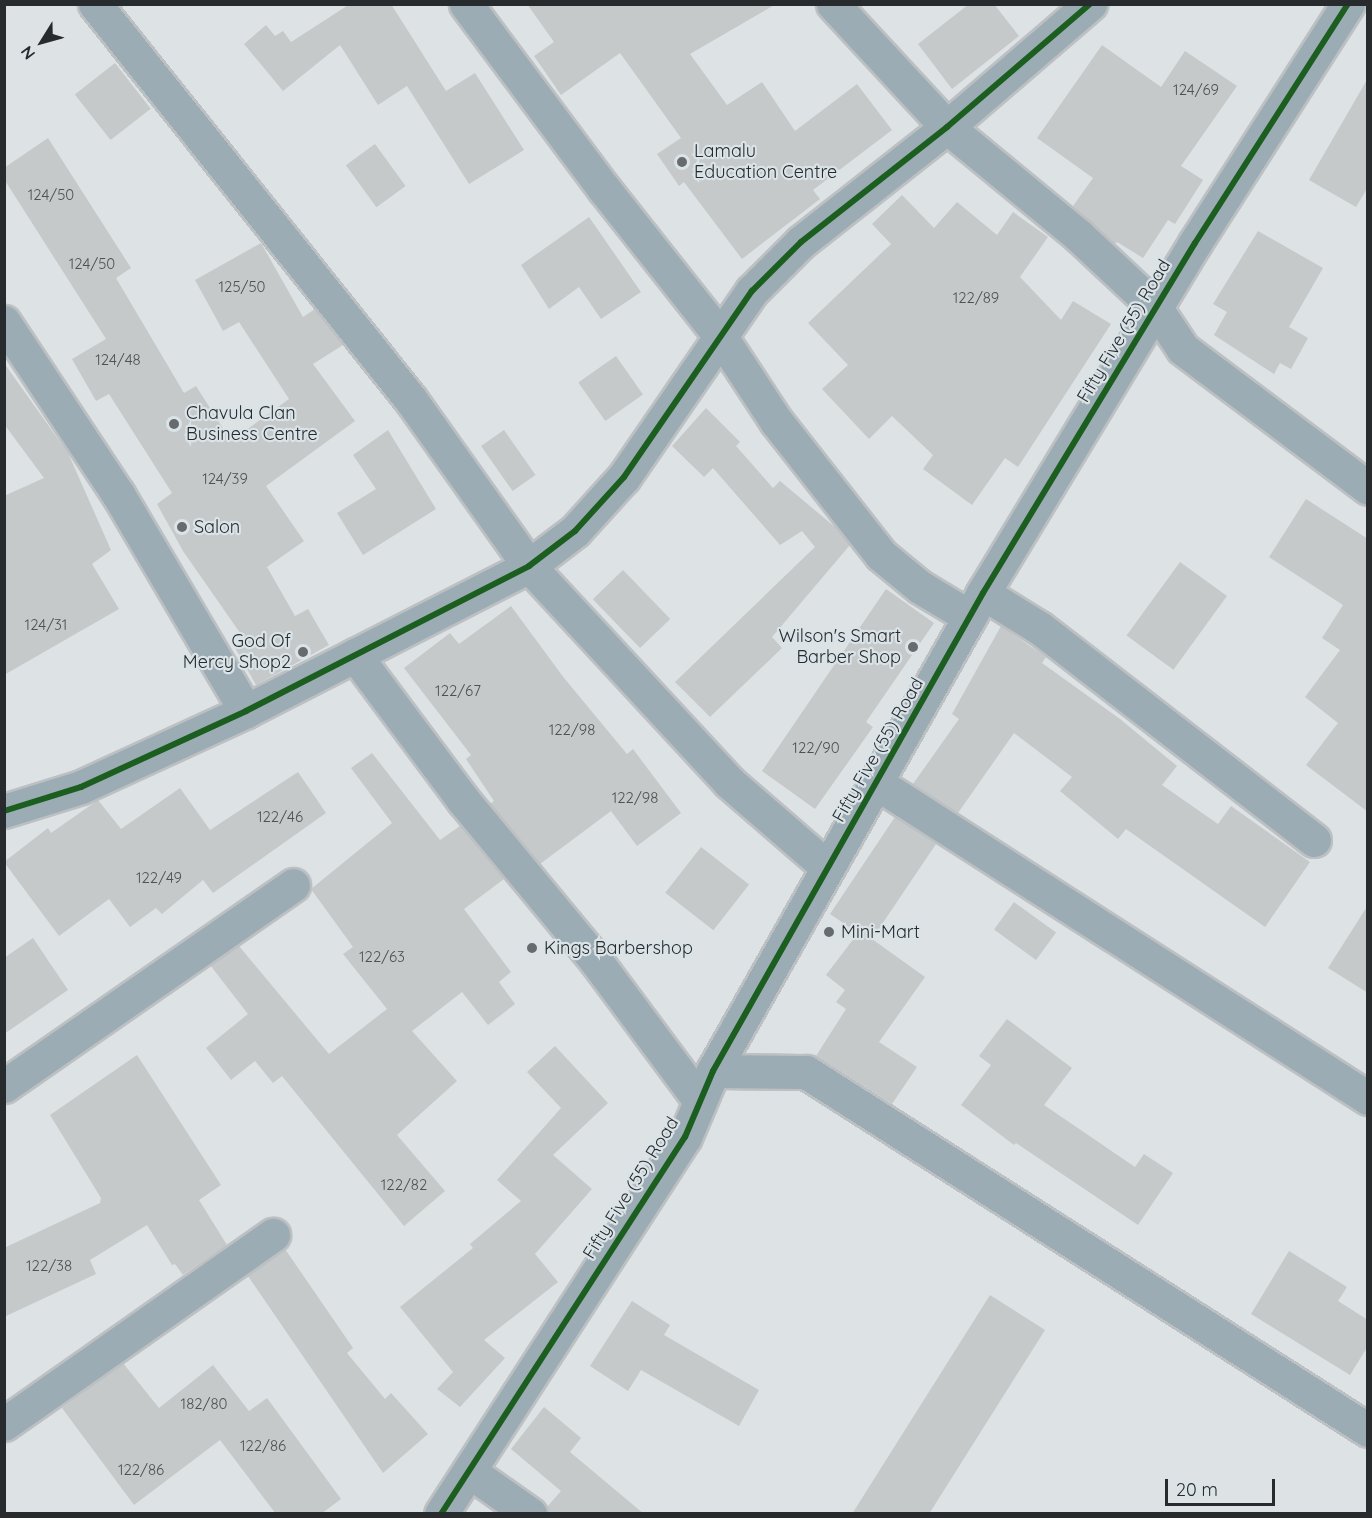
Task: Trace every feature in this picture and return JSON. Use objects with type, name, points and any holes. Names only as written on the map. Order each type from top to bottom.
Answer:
[{"type":"street","points":[[95,4],[411,400],[529,566],[729,782],[827,867]]},
{"type":"street","points":[[466,4],[604,189],[721,337],[776,420],[881,555],[920,587],[1041,629],[1314,840]]},
{"type":"street","points":[[833,4],[947,127],[1078,235],[1155,307],[1183,349],[1368,488]]},
{"type":"street","points":[[4,811],[81,787],[246,711],[529,566],[575,531],[624,477],[752,291],[801,242],[947,127],[1090,4]]},
{"type":"street","name":"Fifty Five (55) Road","points":[[441,1514],[685,1137],[712,1071],[977,605],[1155,307],[1348,4]]},
{"type":"street","points":[[4,322],[118,494],[246,711]]},
{"type":"street","points":[[355,655],[463,800],[596,961],[700,1101]]},
{"type":"street","points":[[875,782],[1368,1098]]},
{"type":"street","points":[[4,1086],[294,885]]},
{"type":"street","points":[[712,1071],[806,1072],[1368,1430]]},
{"type":"street","points":[[4,1424],[273,1235]]},
{"type":"street","points":[[469,1471],[530,1514]]},
{"type":"building","points":[[350,4],[391,4],[446,91],[475,73],[524,150],[469,184],[407,86],[378,105],[340,45],[283,91],[244,44],[266,25],[275,36],[283,31],[291,42]]},
{"type":"building","points":[[527,4],[776,4],[690,54],[727,105],[762,82],[795,131],[857,84],[892,130],[813,190],[820,199],[742,259],[684,182],[679,186],[657,154],[681,138],[620,53],[561,95],[534,56],[554,42]]},
{"type":"building","points":[[969,4],[994,4],[1019,36],[952,89],[918,44]]},
{"type":"building","points":[[1102,45],[1161,87],[1185,51],[1237,86],[1181,166],[1203,180],[1175,224],[1168,220],[1143,258],[1117,242],[1115,244],[1073,206],[1093,178],[1037,138]]},
{"type":"building","points":[[115,63],[151,109],[111,140],[75,94]]},
{"type":"building","points":[[1368,78],[1368,187],[1356,207],[1309,180]]},
{"type":"building","points":[[48,138],[131,268],[116,278],[184,393],[196,386],[231,441],[289,399],[239,322],[223,331],[195,280],[261,243],[303,317],[315,309],[343,345],[313,364],[355,421],[266,486],[304,541],[267,567],[295,616],[308,609],[329,645],[256,685],[234,646],[245,640],[183,551],[157,504],[172,493],[109,394],[96,401],[72,359],[106,339],[4,179],[4,168]]},
{"type":"building","points":[[375,144],[406,186],[376,207],[346,165]]},
{"type":"building","points":[[902,195],[934,228],[957,202],[997,235],[1013,212],[1048,237],[1020,277],[1061,320],[1073,301],[1111,324],[1018,467],[1005,458],[972,505],[923,469],[933,455],[892,416],[869,439],[822,389],[848,365],[808,323],[891,244],[872,224]]},
{"type":"building","points":[[589,217],[641,292],[601,319],[579,287],[549,309],[521,265]]},
{"type":"building","points":[[1258,231],[1323,268],[1289,327],[1308,338],[1291,369],[1280,363],[1274,374],[1214,335],[1227,312],[1213,304]]},
{"type":"building","points":[[616,356],[643,395],[605,421],[578,382]]},
{"type":"building","points":[[4,363],[68,453],[111,550],[92,564],[119,609],[4,675],[4,496],[44,478],[4,424]]},
{"type":"building","points":[[706,408],[740,442],[736,446],[773,488],[780,481],[835,527],[850,545],[772,637],[782,648],[710,717],[675,682],[815,547],[802,531],[780,545],[713,468],[704,477],[672,446]]},
{"type":"building","points":[[388,430],[436,509],[363,555],[337,513],[376,489],[353,455]]},
{"type":"building","points":[[504,430],[536,475],[513,491],[481,446]]},
{"type":"building","points":[[1306,499],[1368,539],[1368,812],[1306,765],[1338,723],[1305,697],[1340,650],[1322,638],[1343,605],[1269,557]]},
{"type":"building","points":[[1180,562],[1227,596],[1173,670],[1127,636]]},
{"type":"building","points":[[623,570],[670,619],[640,648],[593,599]]},
{"type":"building","points":[[886,589],[934,623],[866,722],[873,727],[815,809],[762,771]]},
{"type":"building","points":[[511,606],[564,678],[627,754],[633,749],[681,813],[637,846],[611,811],[540,864],[490,804],[494,801],[466,759],[471,755],[404,668],[450,633],[459,644]]},
{"type":"building","points":[[1001,626],[1046,657],[1042,663],[1120,719],[1177,766],[1162,785],[1218,824],[1231,806],[1310,862],[1265,927],[1126,829],[1118,839],[1060,791],[1072,777],[1014,733],[958,813],[913,784],[959,719],[952,714]]},
{"type":"building","points":[[372,753],[440,840],[460,826],[504,879],[464,909],[511,972],[499,982],[515,1004],[488,1025],[462,992],[412,1031],[457,1081],[397,1135],[445,1191],[404,1226],[282,1076],[273,1083],[255,1061],[231,1080],[206,1048],[248,1014],[210,965],[239,946],[329,1054],[387,1009],[343,954],[353,947],[311,889],[392,823],[351,768]]},
{"type":"building","points":[[298,772],[326,813],[213,893],[203,880],[162,914],[156,908],[130,927],[109,899],[59,936],[4,862],[48,828],[51,833],[98,800],[121,829],[180,788],[210,830]]},
{"type":"building","points":[[895,817],[936,844],[872,939],[925,977],[879,1042],[917,1067],[892,1104],[816,1056],[846,1009],[836,1002],[845,990],[826,975],[858,933],[830,914]]},
{"type":"building","points":[[701,847],[749,885],[713,930],[665,893]]},
{"type":"building","points":[[1014,902],[1056,933],[1036,960],[994,930]]},
{"type":"building","points":[[1368,905],[1368,993],[1328,968]]},
{"type":"building","points":[[33,938],[68,990],[4,1034],[4,958]]},
{"type":"building","points":[[1007,1019],[1072,1068],[1044,1105],[1135,1167],[1144,1154],[1173,1173],[1138,1225],[1016,1143],[1014,1145],[961,1105],[991,1065],[979,1056]]},
{"type":"building","points":[[555,1046],[608,1103],[553,1155],[592,1189],[535,1254],[558,1282],[484,1340],[505,1358],[460,1407],[437,1389],[453,1372],[400,1307],[473,1248],[470,1244],[521,1201],[497,1180],[561,1108],[527,1072]]},
{"type":"building","points":[[137,1055],[221,1185],[199,1200],[227,1245],[183,1275],[175,1264],[172,1265],[147,1225],[90,1260],[96,1274],[4,1317],[4,1248],[100,1203],[101,1198],[50,1115]]},
{"type":"building","points":[[285,1249],[353,1348],[347,1353],[385,1399],[391,1393],[428,1434],[383,1473],[248,1276]]},
{"type":"building","points":[[1289,1251],[1347,1287],[1338,1301],[1368,1320],[1368,1346],[1350,1375],[1251,1314]]},
{"type":"building","points":[[990,1295],[1045,1330],[929,1514],[852,1514]]},
{"type":"building","points":[[632,1301],[670,1325],[664,1335],[759,1390],[739,1426],[641,1370],[628,1391],[590,1366]]},
{"type":"building","points":[[123,1363],[159,1408],[213,1365],[249,1411],[267,1398],[341,1499],[321,1514],[276,1514],[220,1440],[134,1505],[62,1408]]},
{"type":"building","points":[[544,1407],[581,1438],[570,1452],[644,1514],[548,1514],[547,1507],[561,1491],[511,1449]]},
{"type":"cycle path","points":[[4,811],[81,787],[246,711],[529,566],[575,531],[624,477],[752,291],[801,242],[947,127],[1090,4]]},
{"type":"cycle path","points":[[441,1514],[685,1137],[713,1071],[983,593],[1195,243],[1348,4]]},
{"type":"place","name":"Lamalu Education Centre","points":[[682,162]]},
{"type":"place","name":"Chavula Clan Business Centre","points":[[174,424]]},
{"type":"place","name":"Salon","points":[[182,527]]},
{"type":"place","name":"Wilson's Smart Barber Shop","points":[[913,647]]},
{"type":"place","name":"God Of Mercy Shop2","points":[[303,652]]},
{"type":"place","name":"Mini-Mart","points":[[829,932]]},
{"type":"place","name":"Kings Barbershop","points":[[532,948]]}]
